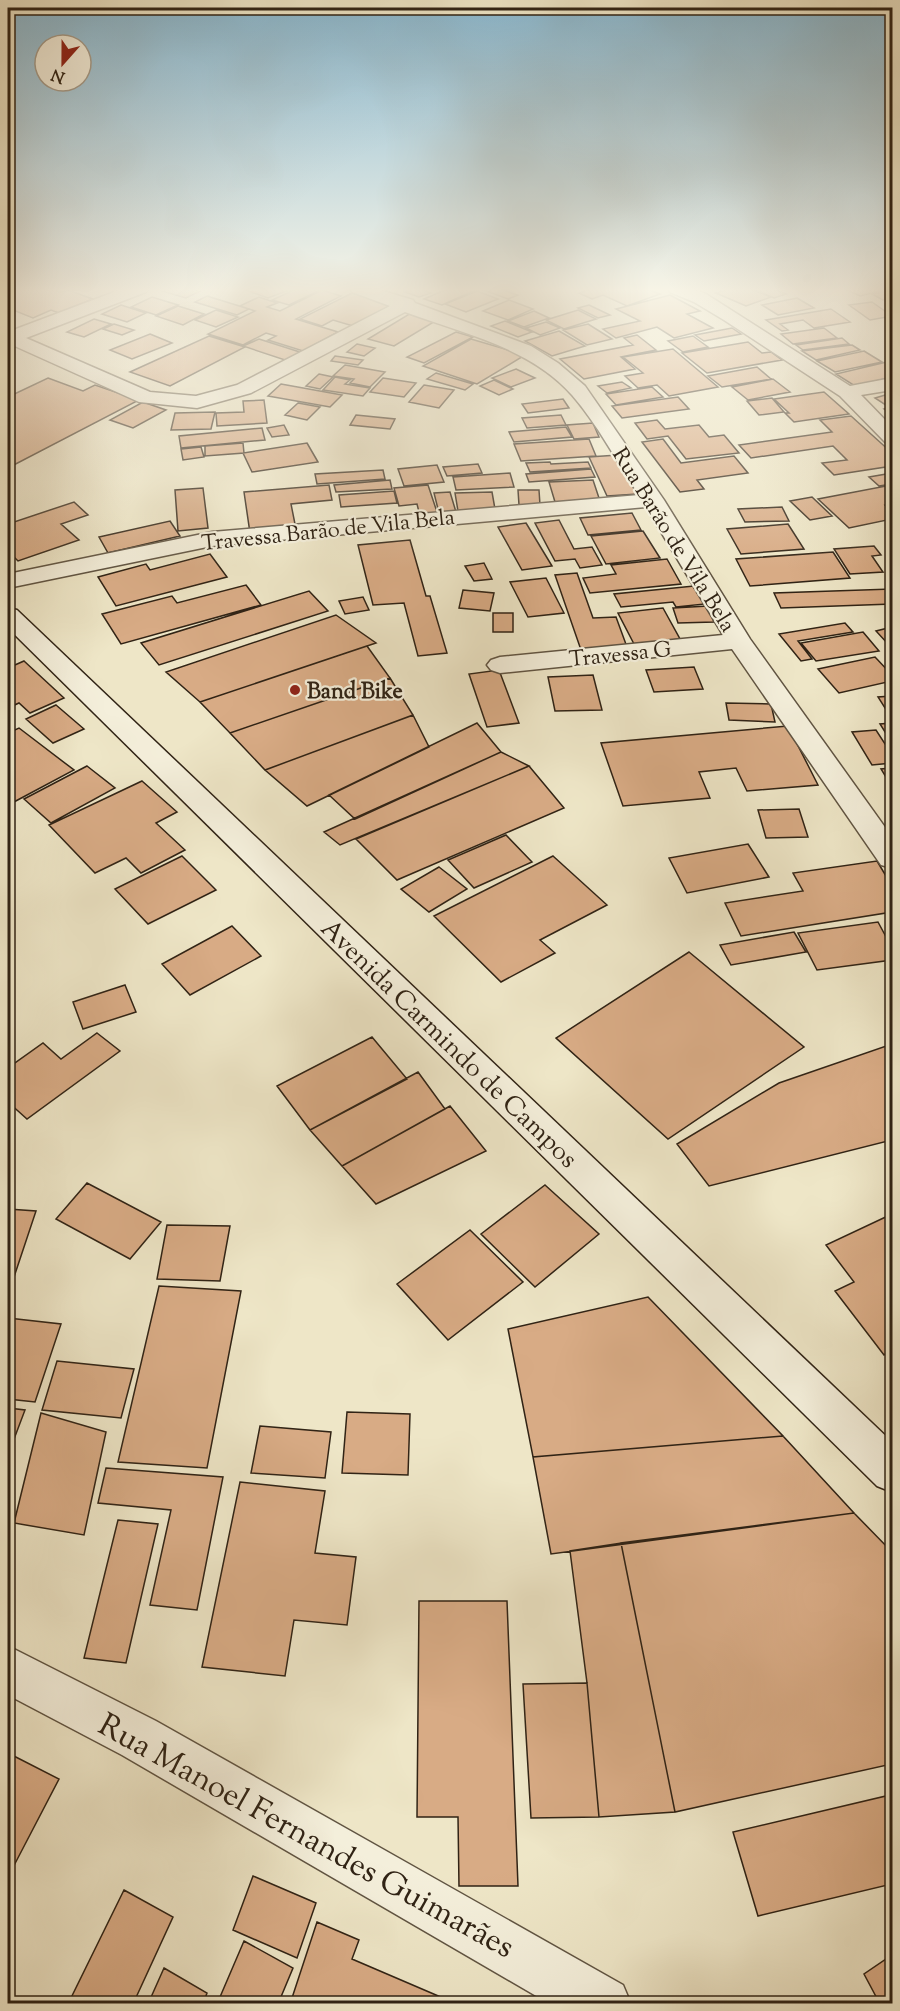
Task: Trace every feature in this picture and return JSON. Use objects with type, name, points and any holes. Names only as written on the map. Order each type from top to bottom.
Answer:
[{"type":"street","points":[[109,382],[146,398],[197,402],[244,389],[258,382]]},
{"type":"street","name":"Rua Barão de Vila Bela","points":[[568,382],[578,390],[595,412],[653,500],[739,641],[892,858]]},
{"type":"street","points":[[831,382],[847,392],[892,438]]},
{"type":"street","points":[[847,392],[892,384]]},
{"type":"street","name":"Travessa Barão de Vila Bela","points":[[8,581],[212,538],[653,500]]},
{"type":"street","name":"Avenida Carmindo de Campos","points":[[8,615],[892,1471]]},
{"type":"street","name":"Travessa G","points":[[500,665],[739,641]]},
{"type":"street","name":"Rua Manoel Fernandes Guimarães","points":[[8,1670],[139,1738],[604,2004]]},
{"type":"building","points":[[40,382],[58,382],[83,391],[95,385],[139,400],[8,468],[8,397]]},
{"type":"building","points":[[158,382],[178,382],[170,386]]},
{"type":"building","points":[[310,382],[328,382],[320,389],[306,386]]},
{"type":"building","points":[[331,382],[348,382],[345,384],[370,388],[363,396],[323,390]]},
{"type":"building","points":[[351,382],[375,382],[370,387]]},
{"type":"building","points":[[379,382],[416,383],[404,397],[370,392]]},
{"type":"building","points":[[437,382],[473,384],[465,390]]},
{"type":"building","points":[[490,382],[498,382],[513,389],[499,395],[480,386]]},
{"type":"building","points":[[500,382],[525,382],[511,387]]},
{"type":"building","points":[[622,382],[631,388],[607,393],[598,386]]},
{"type":"building","points":[[631,382],[712,382],[718,387],[669,396],[657,385],[638,388]]},
{"type":"building","points":[[715,382],[754,382],[722,387]]},
{"type":"building","points":[[758,382],[777,382],[790,392],[748,400],[732,387]]},
{"type":"building","points":[[848,382],[872,382],[855,386]]},
{"type":"building","points":[[281,384],[342,395],[330,407],[268,396]]},
{"type":"building","points":[[424,385],[454,390],[439,408],[409,402]]},
{"type":"building","points":[[652,387],[663,397],[616,405],[606,394]]},
{"type":"building","points":[[824,392],[849,414],[794,422],[785,413],[789,413],[774,399]]},
{"type":"building","points":[[892,393],[892,414],[884,409],[889,407],[875,398]]},
{"type":"building","points":[[678,397],[689,409],[622,418],[612,406]]},
{"type":"building","points":[[772,398],[784,412],[759,415],[747,401]]},
{"type":"building","points":[[563,399],[569,408],[528,413],[522,404]]},
{"type":"building","points":[[264,400],[267,423],[217,426],[216,413],[244,412],[243,401]]},
{"type":"building","points":[[143,402],[166,410],[133,428],[110,420]]},
{"type":"building","points":[[298,403],[320,407],[307,420],[285,415]]},
{"type":"building","points":[[215,412],[211,429],[171,430],[175,413]]},
{"type":"building","points":[[356,415],[395,419],[390,429],[350,425]]},
{"type":"building","points":[[561,415],[566,425],[527,428],[522,418]]},
{"type":"building","points":[[851,416],[892,453],[892,466],[834,475],[822,463],[847,460],[833,446],[751,458],[739,445],[832,432],[820,420]]},
{"type":"building","points":[[657,420],[665,429],[699,425],[709,437],[724,435],[739,453],[686,459],[668,436],[647,439],[635,423]]},
{"type":"building","points":[[593,423],[599,437],[574,439],[567,425]]},
{"type":"building","points":[[284,425],[289,435],[272,437],[267,428]]},
{"type":"building","points":[[566,427],[572,437],[514,442],[509,432]]},
{"type":"building","points":[[262,428],[265,440],[181,448],[179,436]]},
{"type":"building","points":[[589,439],[596,456],[521,461],[514,444]]},
{"type":"building","points":[[663,439],[681,463],[734,456],[748,473],[697,480],[704,489],[680,492],[642,442]]},
{"type":"building","points":[[243,443],[244,453],[205,456],[205,446]]},
{"type":"building","points":[[307,443],[318,462],[252,472],[243,453]]},
{"type":"building","points":[[201,447],[204,457],[183,460],[181,449]]},
{"type":"building","points":[[618,455],[638,494],[607,496],[589,457]]},
{"type":"building","points":[[550,462],[551,464],[588,462],[591,468],[530,472],[526,463]]},
{"type":"building","points":[[478,464],[482,473],[447,476],[443,467]]},
{"type":"building","points":[[437,465],[444,482],[404,486],[398,469]]},
{"type":"building","points":[[591,469],[595,477],[529,482],[526,474]]},
{"type":"building","points":[[383,470],[385,479],[317,484],[315,474]]},
{"type":"building","points":[[510,473],[514,487],[456,490],[453,477]]},
{"type":"building","points":[[892,473],[892,484],[879,486],[869,477]]},
{"type":"building","points":[[390,480],[392,489],[336,492],[334,485]]},
{"type":"building","points":[[593,480],[600,501],[555,502],[549,482]]},
{"type":"building","points":[[329,485],[332,500],[291,504],[296,529],[250,533],[244,492]]},
{"type":"building","points":[[428,485],[438,515],[420,516],[417,504],[399,506],[394,488]]},
{"type":"building","points":[[886,486],[892,492],[892,503],[885,505],[892,512],[892,519],[849,528],[818,499]]},
{"type":"building","points":[[203,488],[208,528],[178,531],[175,490]]},
{"type":"building","points":[[518,490],[539,490],[540,505],[519,505]]},
{"type":"building","points":[[394,491],[397,503],[341,507],[339,495]]},
{"type":"building","points":[[450,492],[456,512],[439,513],[434,493]]},
{"type":"building","points":[[492,492],[495,509],[458,511],[455,493]]},
{"type":"building","points":[[812,497],[832,516],[810,520],[790,501]]},
{"type":"building","points":[[74,502],[88,515],[61,524],[79,540],[18,561],[8,551],[8,524]]},
{"type":"building","points":[[782,507],[789,521],[745,522],[738,509]]},
{"type":"building","points":[[632,513],[641,530],[588,535],[580,518]]},
{"type":"building","points":[[559,520],[574,549],[592,547],[602,565],[580,568],[575,559],[555,561],[535,523]]},
{"type":"building","points":[[170,521],[180,536],[108,553],[99,537]]},
{"type":"building","points":[[526,523],[552,566],[522,570],[498,527]]},
{"type":"building","points":[[788,524],[804,549],[741,554],[727,529]]},
{"type":"building","points":[[643,531],[660,558],[606,564],[591,536]]},
{"type":"building","points":[[410,540],[426,596],[430,596],[447,653],[418,656],[404,603],[373,605],[358,545]]},
{"type":"building","points":[[874,546],[881,555],[872,556],[883,572],[850,574],[834,549]]},
{"type":"building","points":[[833,552],[850,578],[750,586],[736,559]]},
{"type":"building","points":[[210,554],[227,577],[116,606],[98,577],[146,564],[150,570]]},
{"type":"building","points":[[667,559],[681,584],[590,593],[583,578],[616,574],[611,565]]},
{"type":"building","points":[[484,563],[492,579],[474,581],[465,566]]},
{"type":"building","points":[[577,573],[593,618],[616,617],[627,647],[581,650],[555,575]]},
{"type":"building","points":[[546,578],[564,613],[528,617],[510,582]]},
{"type":"building","points":[[246,585],[261,605],[121,644],[102,614],[172,596],[177,603]]},
{"type":"building","points":[[694,586],[705,604],[676,607],[673,602],[621,607],[614,594]]},
{"type":"building","points":[[892,589],[892,604],[781,608],[774,593]]},
{"type":"building","points":[[463,590],[494,593],[490,611],[459,608]]},
{"type":"building","points":[[309,591],[328,611],[159,665],[141,643]]},
{"type":"building","points":[[363,597],[369,610],[345,614],[339,601]]},
{"type":"building","points":[[708,606],[714,622],[678,623],[673,608]]},
{"type":"building","points":[[663,608],[680,639],[634,644],[618,613]]},
{"type":"building","points":[[493,613],[513,613],[513,632],[493,632]]},
{"type":"building","points":[[336,615],[376,643],[200,702],[166,672]]},
{"type":"building","points":[[845,623],[853,632],[798,641],[812,659],[801,661],[779,634]]},
{"type":"building","points":[[892,627],[892,643],[888,644],[876,631]]},
{"type":"building","points":[[863,632],[879,651],[816,661],[801,643]]},
{"type":"building","name":"Band Bike","points":[[367,646],[390,678],[230,733],[200,702]]},
{"type":"building","points":[[875,657],[892,675],[892,681],[839,693],[818,669]]},
{"type":"building","points":[[24,661],[64,698],[30,713],[19,703],[8,708],[8,668]]},
{"type":"building","points":[[694,667],[703,689],[654,692],[646,670]]},
{"type":"building","points":[[499,670],[519,723],[487,727],[469,674]]},
{"type":"building","points":[[593,675],[602,710],[555,711],[548,677]]},
{"type":"building","points":[[390,678],[413,715],[265,770],[230,733]]},
{"type":"building","points":[[892,696],[892,719],[878,697]]},
{"type":"building","points":[[726,703],[771,704],[775,722],[729,720]]},
{"type":"building","points":[[56,705],[84,729],[53,743],[26,719]]},
{"type":"building","points":[[413,715],[429,747],[307,806],[265,770]]},
{"type":"building","points":[[477,723],[501,752],[355,819],[329,795]]},
{"type":"building","points":[[892,723],[892,743],[880,724]]},
{"type":"building","points":[[788,726],[818,785],[747,791],[736,768],[699,772],[710,798],[623,806],[601,743]]},
{"type":"building","points":[[19,728],[74,770],[12,803],[8,800],[8,733]]},
{"type":"building","points":[[876,730],[885,744],[892,743],[892,763],[872,765],[852,732]]},
{"type":"building","points":[[501,752],[529,766],[340,845],[324,832]]},
{"type":"building","points":[[87,766],[115,788],[51,823],[24,799]]},
{"type":"building","points":[[529,766],[564,808],[397,880],[356,839]]},
{"type":"building","points":[[892,768],[892,787],[881,769]]},
{"type":"building","points":[[142,781],[177,812],[156,823],[185,850],[141,873],[126,858],[95,873],[49,825]]},
{"type":"building","points":[[799,809],[808,837],[766,838],[758,810]]},
{"type":"building","points":[[506,835],[532,862],[474,888],[448,860]]},
{"type":"building","points":[[748,844],[769,877],[687,893],[669,858]]},
{"type":"building","points":[[182,856],[216,890],[148,924],[115,889]]},
{"type":"building","points":[[553,856],[607,905],[540,940],[555,953],[501,982],[434,916]]},
{"type":"building","points":[[877,861],[892,886],[892,912],[741,936],[725,903],[803,891],[793,873]]},
{"type":"building","points":[[439,867],[467,889],[429,912],[401,889]]},
{"type":"building","points":[[878,922],[892,948],[892,960],[817,970],[798,933]]},
{"type":"building","points":[[232,926],[261,956],[190,995],[162,964]]},
{"type":"building","points":[[794,932],[806,952],[731,965],[720,945]]},
{"type":"building","points":[[689,952],[804,1047],[668,1139],[556,1038]]},
{"type":"building","points":[[125,985],[136,1012],[83,1029],[73,1002]]},
{"type":"building","points":[[97,1033],[120,1051],[27,1119],[8,1102],[8,1068],[43,1043],[61,1059]]},
{"type":"building","points":[[372,1037],[407,1079],[310,1130],[277,1086]]},
{"type":"building","points":[[892,1044],[892,1140],[709,1186],[677,1144],[779,1083]]},
{"type":"building","points":[[418,1072],[445,1109],[342,1166],[310,1130]]},
{"type":"building","points":[[450,1106],[486,1151],[376,1204],[342,1166]]},
{"type":"building","points":[[87,1183],[161,1222],[130,1259],[56,1219]]},
{"type":"building","points":[[545,1185],[599,1234],[535,1287],[481,1234]]},
{"type":"building","points":[[8,1209],[36,1211],[8,1295]]},
{"type":"building","points":[[892,1214],[892,1350],[884,1355],[835,1291],[854,1282],[826,1245]]},
{"type":"building","points":[[167,1225],[230,1226],[220,1281],[157,1279]]},
{"type":"building","points":[[470,1230],[523,1282],[448,1340],[397,1284]]},
{"type":"building","points":[[159,1286],[241,1291],[207,1468],[118,1462]]},
{"type":"building","points":[[648,1297],[783,1436],[533,1457],[508,1329]]},
{"type":"building","points":[[8,1318],[61,1324],[35,1402],[8,1399]]},
{"type":"building","points":[[57,1361],[134,1369],[121,1418],[42,1410]]},
{"type":"building","points":[[8,1408],[25,1410],[8,1455]]},
{"type":"building","points":[[347,1412],[410,1414],[408,1475],[342,1473]]},
{"type":"building","points":[[41,1413],[106,1432],[84,1535],[14,1523]]},
{"type":"building","points":[[260,1426],[331,1432],[325,1478],[251,1473]]},
{"type":"building","points":[[783,1436],[854,1513],[551,1554],[533,1457]]},
{"type":"building","points":[[106,1468],[223,1477],[197,1610],[150,1605],[171,1510],[98,1503]]},
{"type":"building","points":[[240,1482],[325,1491],[315,1553],[356,1557],[347,1625],[294,1620],[285,1676],[202,1667]]},
{"type":"building","points":[[854,1513],[892,1552],[892,1764],[675,1812],[621,1543]]},
{"type":"building","points":[[118,1520],[158,1524],[126,1663],[84,1658]]},
{"type":"building","points":[[621,1543],[675,1812],[599,1817],[587,1683],[570,1551]]},
{"type":"building","points":[[419,1601],[507,1601],[518,1886],[459,1886],[458,1817],[417,1817]]},
{"type":"building","points":[[587,1683],[599,1817],[531,1818],[523,1684]]},
{"type":"building","points":[[8,1753],[59,1779],[8,1877]]},
{"type":"building","points":[[886,1796],[892,1813],[892,1884],[758,1916],[733,1832]]},
{"type":"building","points":[[253,1876],[316,1903],[297,1958],[233,1930]]},
{"type":"building","points":[[124,1890],[173,1917],[133,2004],[68,2004]]},
{"type":"building","points":[[317,1922],[359,1940],[352,1959],[457,2004],[290,2004]]},
{"type":"building","points":[[244,1941],[293,1968],[278,2004],[217,2004]]},
{"type":"building","points":[[892,1955],[892,2004],[880,2004],[864,1974]]},
{"type":"building","points":[[164,1968],[207,1993],[203,2004],[148,2004]]},
{"type":"place","name":"Band Bike","points":[[295,690]]}]
